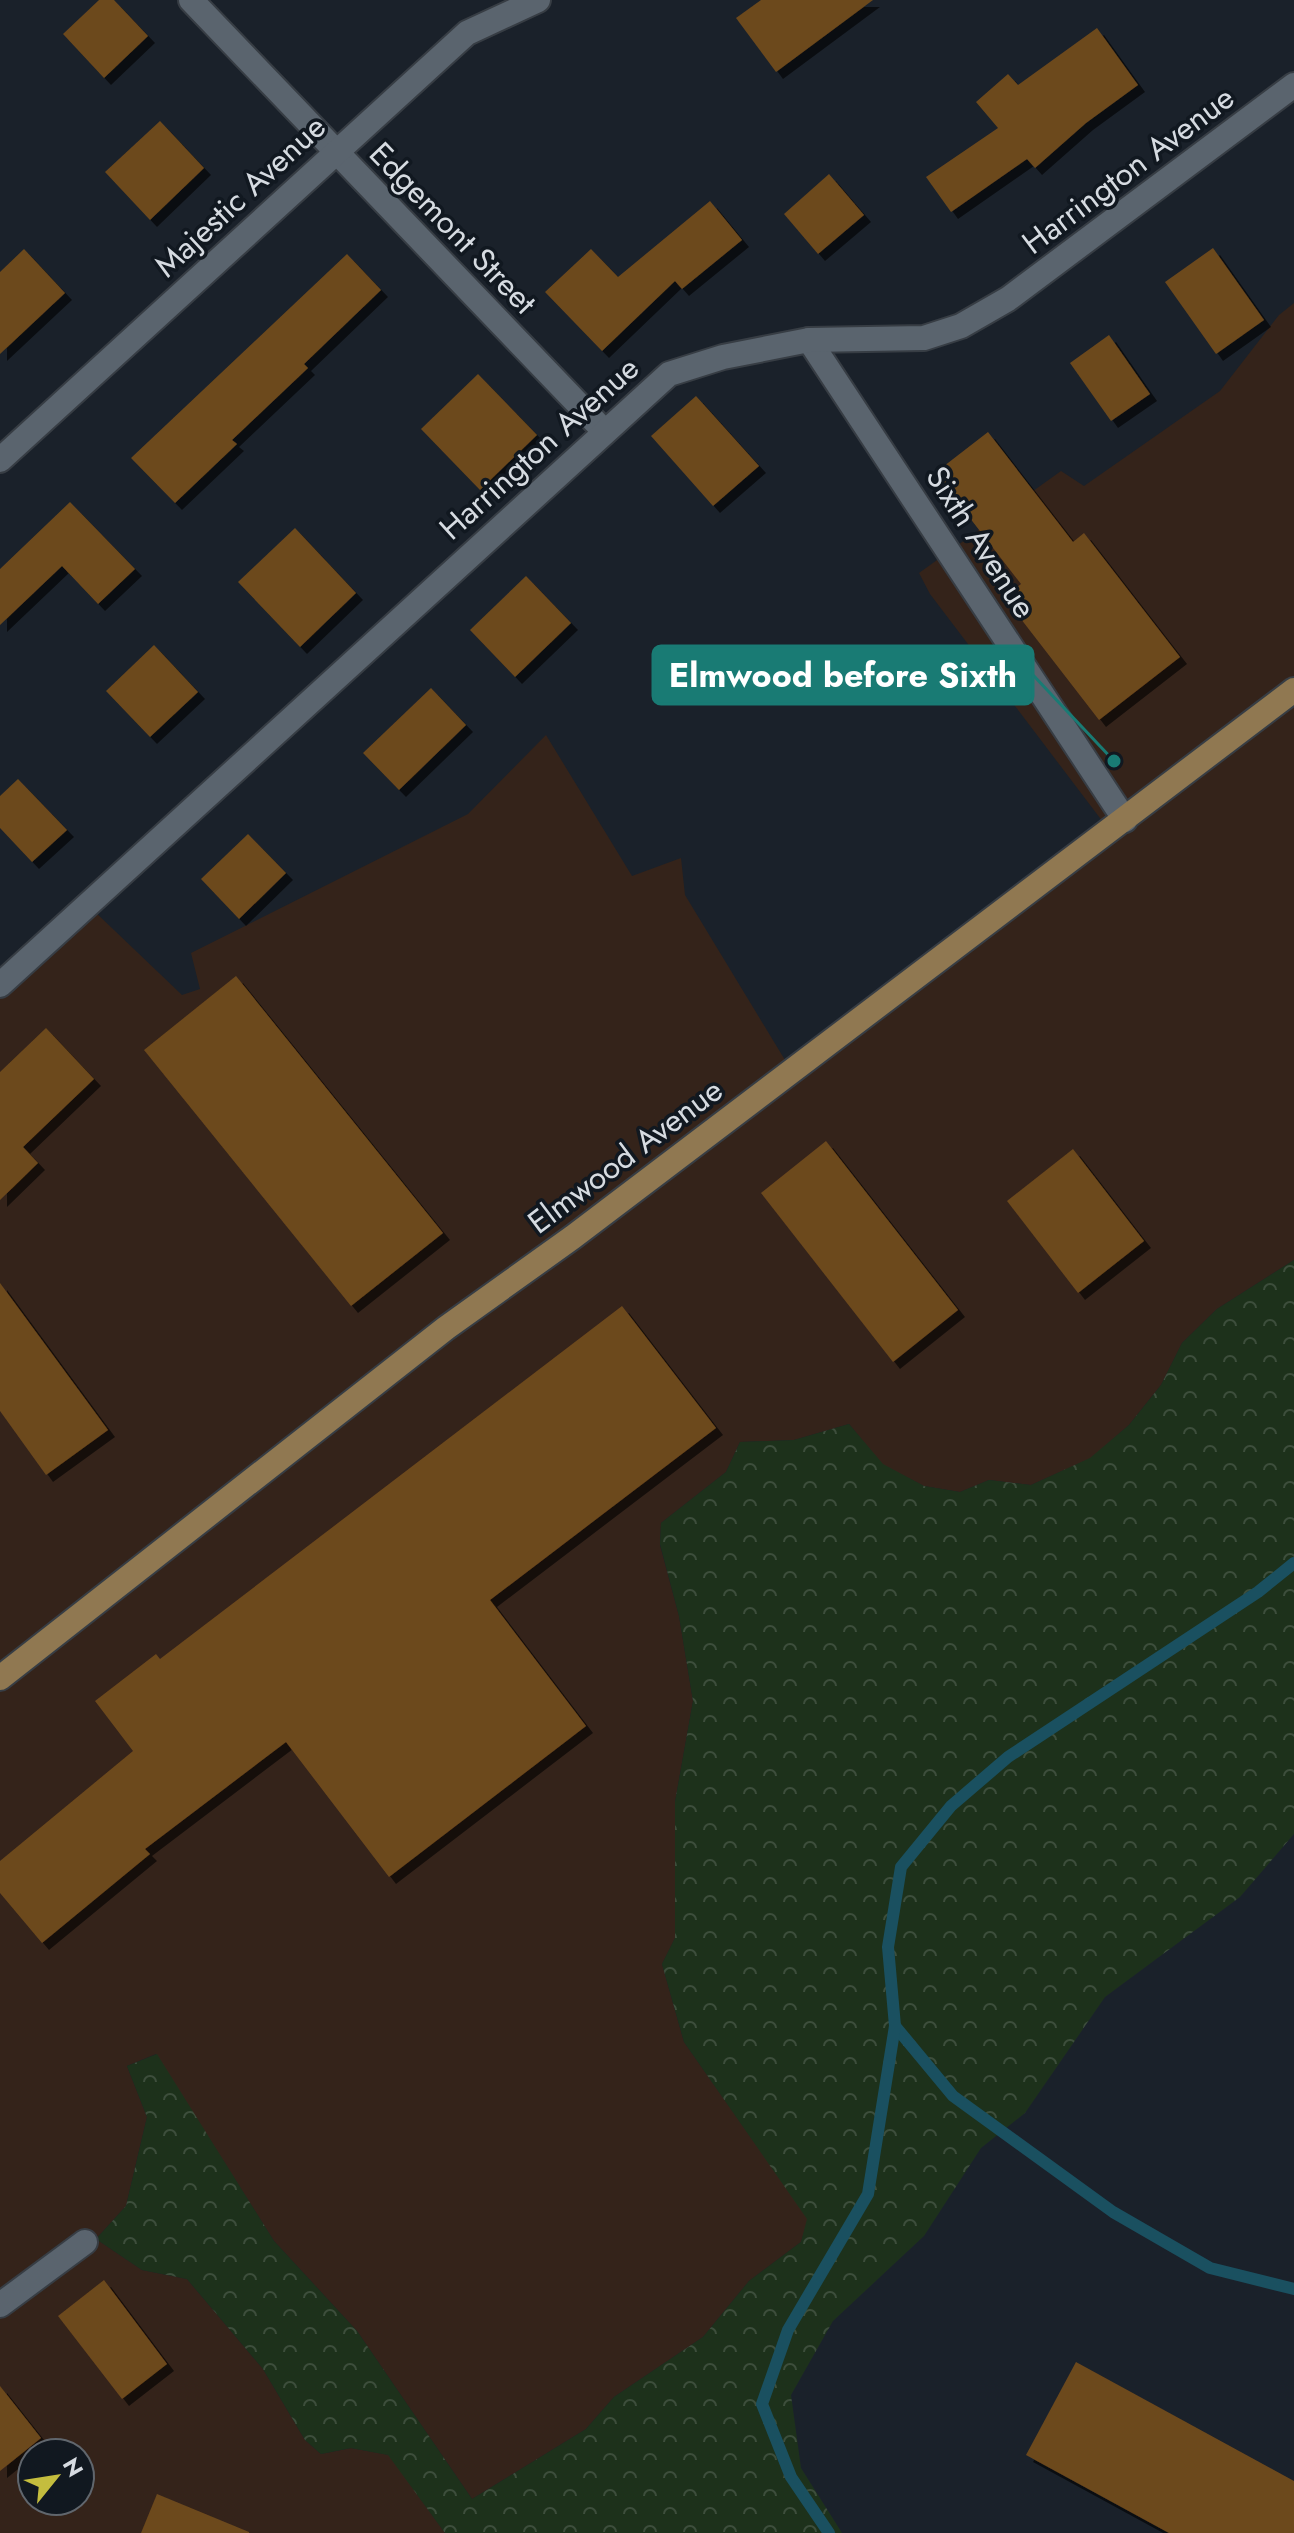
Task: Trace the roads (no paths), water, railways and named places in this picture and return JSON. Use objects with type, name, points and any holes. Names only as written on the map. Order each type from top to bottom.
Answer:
[{"type":"main road","name":"Elmwood Avenue","points":[[0,1678],[446,1328],[1294,690]]},
{"type":"street","name":"Edgemont Street","points":[[191,0],[604,431]]},
{"type":"street","name":"Majestic Avenue","points":[[0,460],[467,33],[538,0]]},
{"type":"street","name":"Harrington Avenue","points":[[0,985],[669,374],[723,357],[809,340],[924,338],[961,326],[1008,299],[1294,85]]},
{"type":"street","name":"Sixth Avenue","points":[[809,340],[1125,820]]},
{"type":"street","points":[[0,2305],[85,2242]]},
{"type":"waterway","points":[[829,2533],[791,2477],[762,2404],[788,2330],[868,2194],[895,2026],[888,1947],[901,1867],[951,1806],[1008,1757],[1258,1592],[1294,1563]]},
{"type":"waterway","points":[[895,2026],[953,2096],[1113,2212],[1210,2268],[1294,2289]]},
{"type":"place","name":"Elmwood before Sixth","points":[[1114,761]]}]
